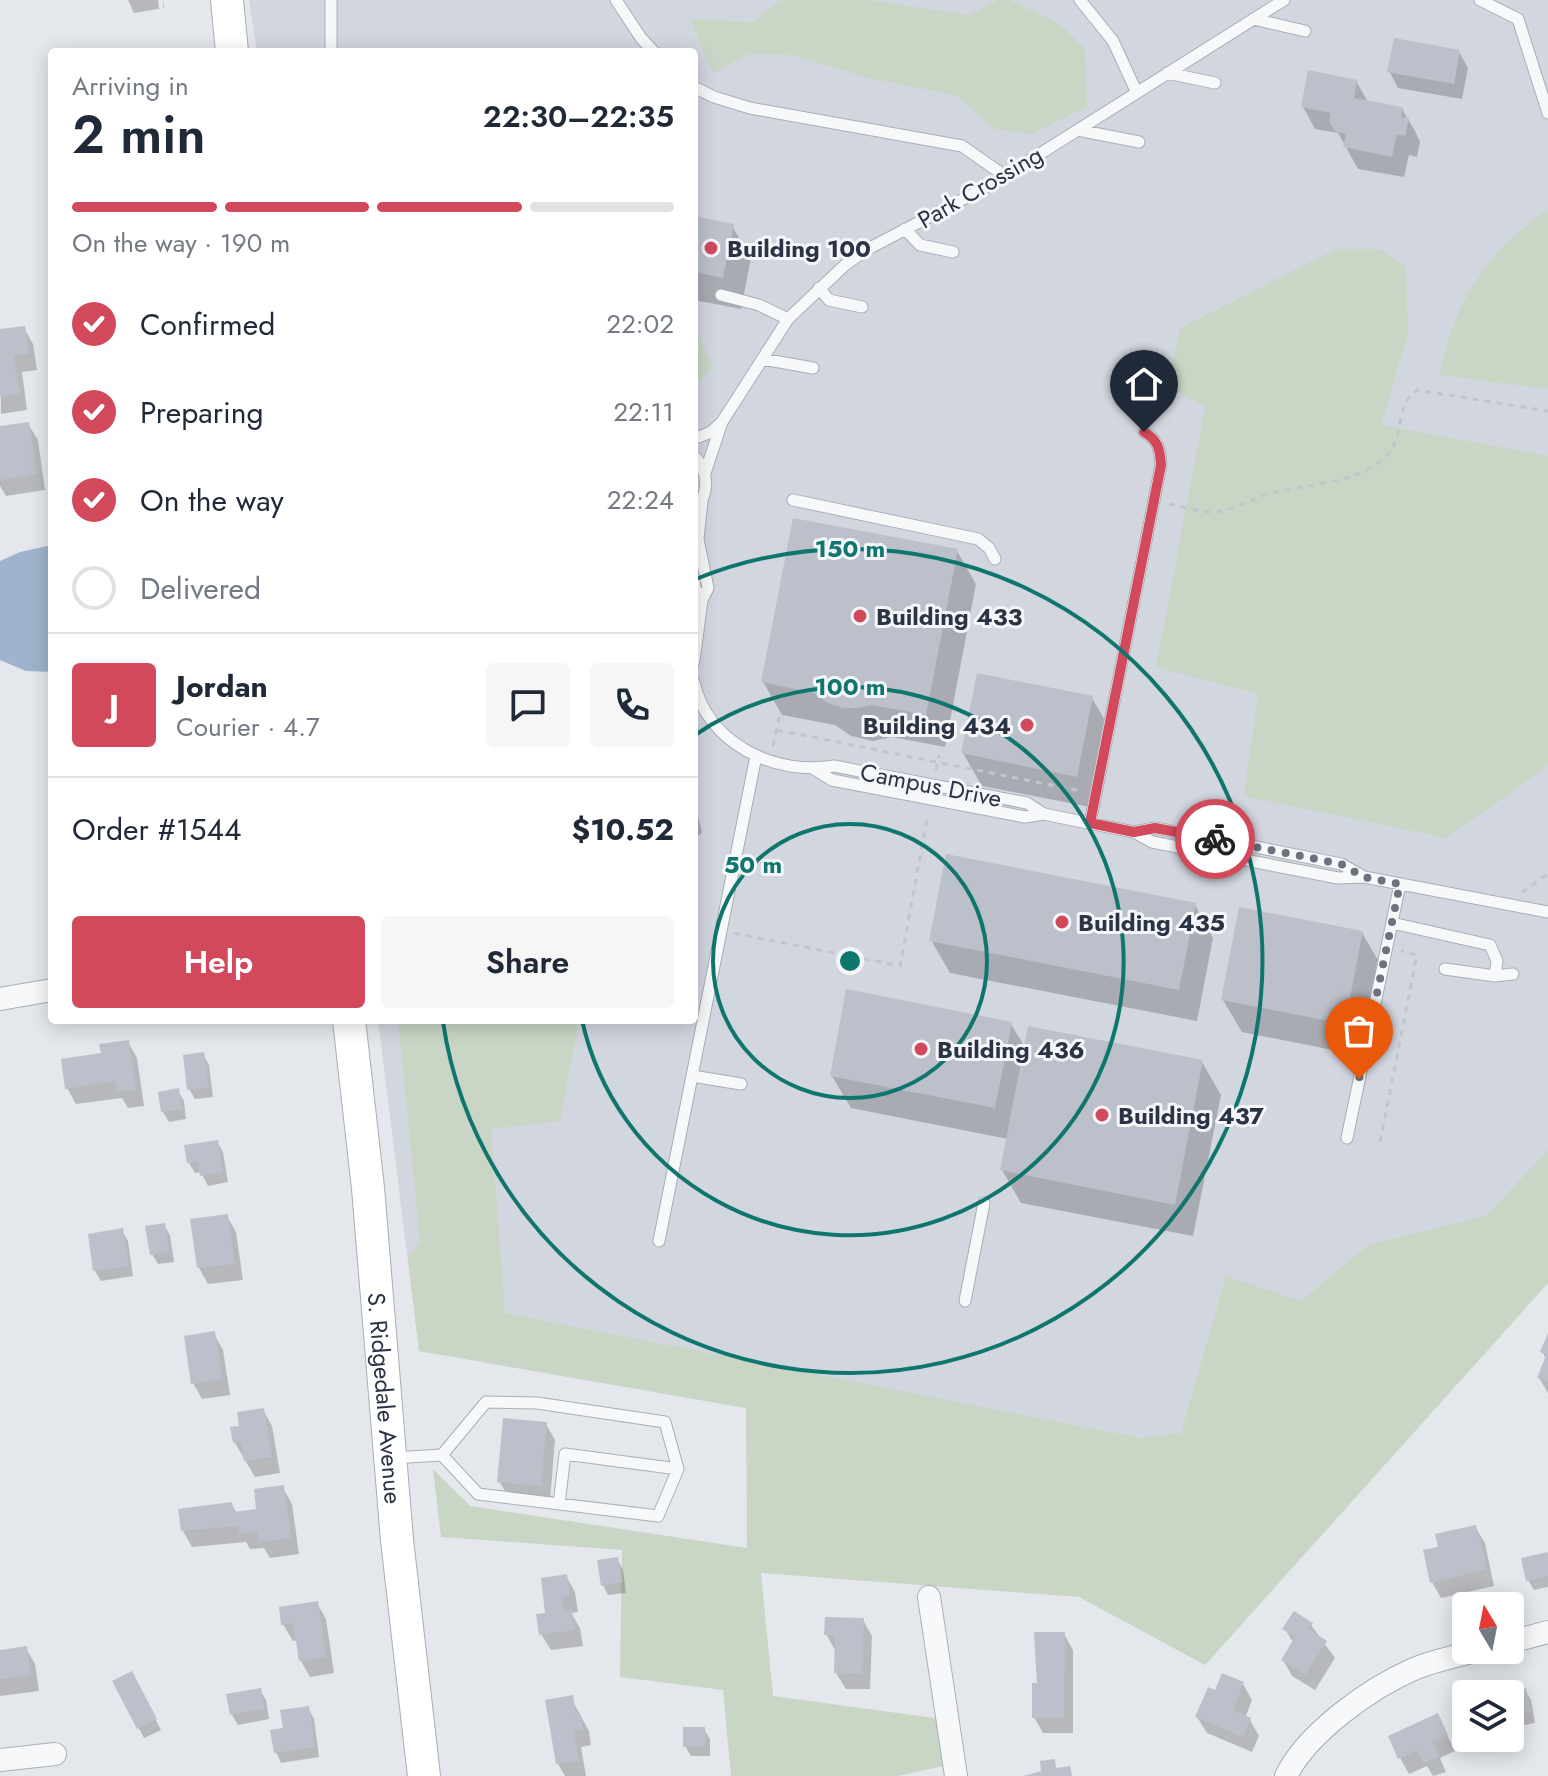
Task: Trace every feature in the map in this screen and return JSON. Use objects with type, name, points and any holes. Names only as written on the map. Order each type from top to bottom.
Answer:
[{"type":"main road","points":[[227,0],[232,48]]},
{"type":"main road","name":"S. Ridgedale Avenue","points":[[349,1024],[368,1188],[397,1540],[424,1776]]},
{"type":"street","points":[[0,999],[48,991]]},
{"type":"street","points":[[929,1597],[956,1776]]},
{"type":"street","points":[[1524,1638],[1548,1632]]},
{"type":"street","points":[[1286,1776],[1293,1761],[1320,1730],[1392,1680],[1452,1658]]},
{"type":"street","points":[[0,1760],[55,1754]]},
{"type":"lane","points":[[331,0],[331,48]]},
{"type":"lane","points":[[616,0],[650,48]]},
{"type":"lane","points":[[1080,0],[1113,41],[1137,93]]},
{"type":"lane","name":"Park Crossing","points":[[702,501],[706,488],[705,474],[722,422],[788,319],[819,288],[866,250],[947,210],[1005,176],[1284,0]]},
{"type":"lane","points":[[1480,0],[1518,19],[1548,113]]},
{"type":"lane","points":[[1253,19],[1305,31]]},
{"type":"lane","points":[[1167,73],[1215,83]]},
{"type":"lane","points":[[698,89],[750,108],[962,146],[1005,176]]},
{"type":"lane","points":[[1078,130],[1139,142]]},
{"type":"lane","points":[[905,229],[920,245],[953,252]]},
{"type":"lane","points":[[819,288],[829,300],[862,307]]},
{"type":"lane","points":[[721,295],[759,305],[788,319]]},
{"type":"lane","points":[[762,359],[813,368]]},
{"type":"lane","name":"Park Crossing","points":[[698,437],[711,432],[722,422]]},
{"type":"lane","points":[[1090,823],[1161,465],[1160,449],[1154,438],[1144,432]]},
{"type":"lane","points":[[698,463],[705,474]]},
{"type":"lane","points":[[793,500],[978,539],[989,548],[995,559]]},
{"type":"lane","points":[[698,506],[702,501]]},
{"type":"lane","points":[[698,630],[702,600],[708,588],[698,539],[702,501]]},
{"type":"lane","points":[[698,593],[702,600]]},
{"type":"lane","name":"Campus Drive","points":[[698,698],[714,724],[729,739],[756,756],[814,769],[832,780],[1025,817],[1044,814],[1134,832],[1152,842],[1167,845],[1338,878],[1364,877],[1548,912]]},
{"type":"lane","points":[[659,1241],[756,756]]},
{"type":"lane","points":[[1347,1138],[1400,884]]},
{"type":"lane","points":[[1392,923],[1490,945],[1497,961],[1495,976]]},
{"type":"lane","points":[[1445,969],[1495,976],[1513,974]]},
{"type":"lane","points":[[692,1076],[741,1084]]},
{"type":"lane","points":[[965,1301],[984,1203]]},
{"type":"lane","points":[[391,1458],[442,1455],[486,1402],[537,1403],[665,1422],[678,1469],[658,1516],[478,1494],[442,1455]]},
{"type":"lane","points":[[559,1504],[565,1454],[678,1469]]},
{"type":"path","points":[[1169,504],[1199,511],[1227,509],[1273,493],[1360,472],[1387,456],[1394,447],[1407,398],[1417,390],[1548,411]]},
{"type":"path","points":[[773,746],[780,714]]},
{"type":"path","points":[[777,730],[1085,792]]},
{"type":"path","points":[[935,778],[939,755]]},
{"type":"path","points":[[734,933],[900,966],[929,808]]},
{"type":"path","points":[[1522,892],[1548,874]]},
{"type":"path","points":[[1380,1142],[1417,955],[1397,950]]},
{"type":"shaded area","points":[[249,0],[1548,0],[1548,1283],[1205,1665],[746,1408],[419,1351],[378,1024],[698,1024],[698,48],[256,48]]},
{"type":"green space","points":[[868,0],[969,15],[998,0],[1010,0],[1060,24],[1085,49],[1087,107],[1032,134],[994,129],[956,95],[873,79],[791,55],[749,54],[713,73],[690,20],[754,22],[778,1]]},
{"type":"green space","points":[[1548,210],[1548,389],[1440,375],[1453,325],[1476,280],[1508,242]]},
{"type":"green space","points":[[1336,249],[1380,249],[1406,267],[1408,334],[1381,425],[1548,456],[1548,764],[1446,838],[1244,796],[1258,694],[1156,667],[1205,407],[1168,386],[1180,328]]},
{"type":"green space","points":[[698,337],[713,367],[698,383]]},
{"type":"green space","points":[[398,1024],[578,1024],[560,1121],[491,1129],[505,1313],[1140,1438],[1181,1433],[1226,1276],[1301,1301],[1368,1245],[1486,1216],[1548,1150],[1548,1283],[1205,1665],[1079,1597],[761,1573],[773,1696],[949,1720],[952,1764],[898,1776],[731,1776],[723,1690],[620,1677],[622,1550],[441,1537],[433,1469],[470,1506],[747,1548],[746,1408],[419,1351],[408,1257],[420,1243]]},
{"type":"water","points":[[48,546],[48,672],[26,671],[0,660],[0,561],[20,552]]},
{"type":"building","points":[[1394,38],[1460,50],[1454,84],[1387,72]]},
{"type":"building","points":[[1308,70],[1357,80],[1354,98],[1403,107],[1401,117],[1409,118],[1405,136],[1397,134],[1392,157],[1343,147],[1346,134],[1336,132],[1329,122],[1331,113],[1301,107]]},
{"type":"building","name":"Building 100","points":[[698,217],[734,224],[723,278],[698,273]]},
{"type":"building","points":[[25,326],[29,354],[14,356],[20,394],[0,397],[0,329]]},
{"type":"building","points":[[29,422],[37,474],[0,480],[0,426]]},
{"type":"building","name":"Building 433","points":[[793,518],[958,549],[926,715],[872,705],[843,708],[828,703],[814,693],[761,682]]},
{"type":"building","name":"Building 434","points":[[977,673],[1093,696],[1077,777],[961,753]]},
{"type":"building","name":"Building 435","points":[[946,854],[1196,903],[1179,990],[929,941]]},
{"type":"building","points":[[1239,907],[1363,931],[1345,1024],[1221,1000]]},
{"type":"building","name":"Building 436","points":[[846,989],[1012,1022],[995,1108],[830,1076]]},
{"type":"building","name":"Building 437","points":[[1028,1026],[1203,1060],[1175,1205],[1000,1170]]},
{"type":"building","points":[[129,1040],[136,1090],[117,1092],[115,1081],[65,1089],[61,1059],[101,1053],[99,1044]]},
{"type":"building","points":[[204,1052],[209,1087],[187,1090],[183,1055]]},
{"type":"building","points":[[179,1088],[182,1109],[161,1112],[158,1092]]},
{"type":"building","points":[[218,1140],[223,1172],[200,1176],[198,1162],[187,1163],[184,1145]]},
{"type":"building","points":[[228,1214],[235,1264],[197,1268],[190,1219]]},
{"type":"building","points":[[165,1223],[169,1252],[150,1255],[145,1226]]},
{"type":"building","points":[[123,1228],[129,1266],[93,1271],[88,1234]]},
{"type":"building","points":[[215,1331],[222,1379],[191,1384],[184,1336]]},
{"type":"building","points":[[1548,1333],[1548,1382],[1537,1378],[1546,1355],[1540,1352]]},
{"type":"building","points":[[264,1408],[272,1457],[244,1461],[241,1442],[233,1443],[230,1427],[239,1426],[237,1412]]},
{"type":"building","points":[[503,1418],[547,1422],[541,1486],[497,1482]]},
{"type":"building","points":[[284,1485],[291,1538],[259,1542],[257,1532],[239,1534],[238,1526],[181,1531],[178,1509],[232,1502],[234,1512],[256,1509],[254,1489]]},
{"type":"building","points":[[1476,1525],[1487,1569],[1430,1583],[1423,1550],[1438,1547],[1435,1534]]},
{"type":"building","points":[[1548,1552],[1548,1576],[1526,1581],[1521,1558]]},
{"type":"building","points":[[618,1557],[622,1582],[601,1586],[597,1560]]},
{"type":"building","points":[[567,1574],[570,1596],[562,1597],[564,1611],[572,1610],[575,1630],[539,1635],[536,1614],[545,1613],[541,1578]]},
{"type":"building","points":[[318,1601],[326,1657],[299,1661],[293,1623],[281,1625],[279,1607]]},
{"type":"building","points":[[1294,1611],[1313,1623],[1309,1629],[1327,1641],[1305,1675],[1281,1660],[1295,1637],[1282,1629]]},
{"type":"building","points":[[825,1617],[864,1618],[862,1674],[834,1673],[835,1635],[824,1635]]},
{"type":"building","points":[[1034,1632],[1065,1632],[1064,1718],[1032,1718],[1032,1683],[1037,1683]]},
{"type":"building","points":[[27,1646],[31,1675],[0,1679],[0,1650]]},
{"type":"building","points":[[132,1671],[157,1719],[137,1729],[112,1681]]},
{"type":"building","points":[[1222,1673],[1244,1682],[1233,1710],[1251,1718],[1243,1737],[1195,1717],[1208,1687],[1215,1690]]},
{"type":"building","points":[[261,1688],[265,1709],[230,1715],[226,1694]]},
{"type":"building","points":[[1524,1688],[1531,1712],[1524,1714]]},
{"type":"building","points":[[573,1695],[576,1714],[580,1713],[583,1729],[574,1731],[579,1761],[556,1764],[545,1700]]},
{"type":"building","points":[[309,1706],[315,1747],[274,1753],[270,1730],[283,1728],[280,1710]]},
{"type":"building","points":[[1438,1713],[1448,1735],[1432,1741],[1439,1756],[1423,1763],[1418,1750],[1398,1759],[1388,1736]]},
{"type":"building","points":[[683,1727],[705,1727],[706,1746],[683,1747]]},
{"type":"building","points":[[1055,1759],[1056,1768],[1070,1766],[1072,1776],[1024,1776],[1041,1771],[1040,1761]]},
{"type":"way so far","points":[[1215,839],[1341,864],[1364,877],[1400,884],[1359,1079]]},
{"type":"place","name":"Building 100","points":[[711,248]]},
{"type":"place","name":"Building 433","points":[[860,616]]},
{"type":"place","name":"Building 434","points":[[1027,725]]},
{"type":"place","name":"Building 435","points":[[1062,922]]},
{"type":"place","name":"Building 436","points":[[921,1049]]},
{"type":"place","name":"Building 437","points":[[1102,1115]]},
{"type":"route","points":[[1144,432],[1154,438],[1160,449],[1161,465],[1090,823],[1134,832],[1155,828],[1215,839]]}]
